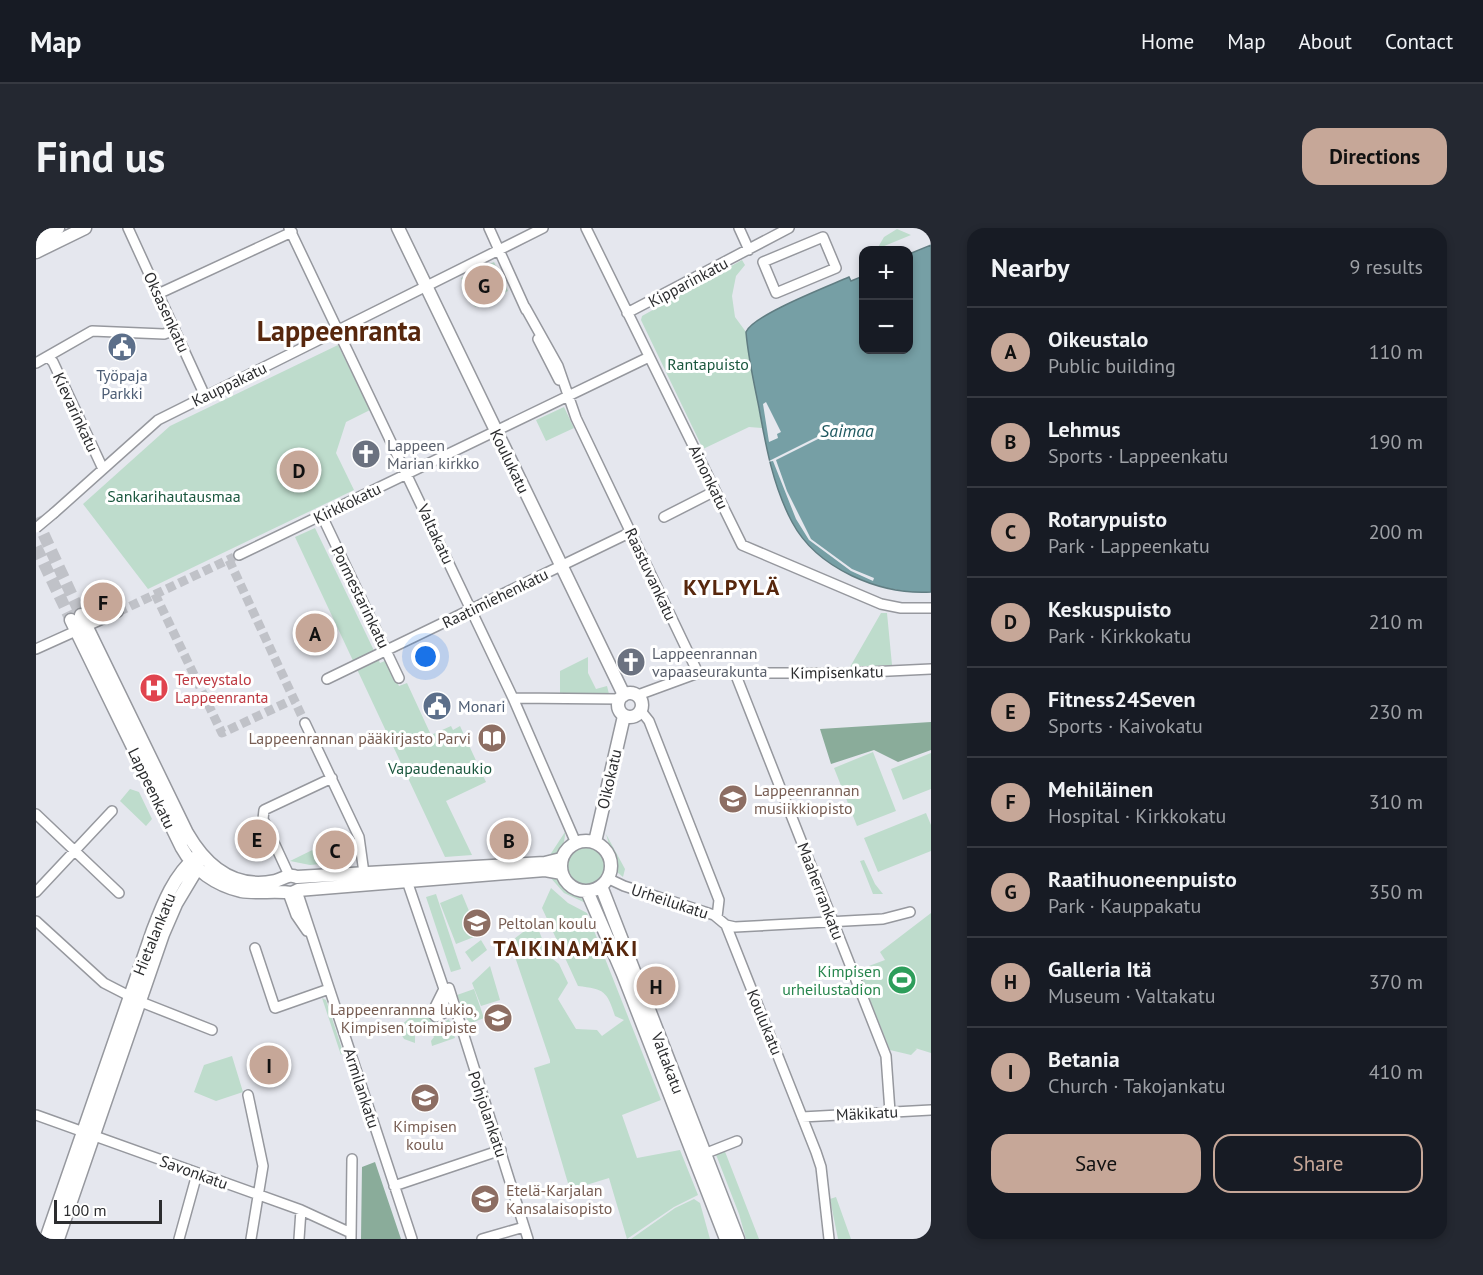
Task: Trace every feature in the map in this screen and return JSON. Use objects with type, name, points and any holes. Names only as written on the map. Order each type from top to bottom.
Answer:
[{"type":"main road","points":[[36,239],[58,228]]},
{"type":"main road","points":[[36,252],[85,228]]},
{"type":"main road","name":"Koulukatu","points":[[398,228],[561,566],[621,697]]},
{"type":"main road","name":"Lappeenkatu","points":[[79,623],[195,862],[246,882],[291,885],[407,881],[545,870],[561,873]]},
{"type":"main road","points":[[632,693],[638,695],[642,703],[641,711],[632,717],[624,716],[618,708],[621,697],[632,693]]},
{"type":"main road","name":"Oikokatu","points":[[595,842],[624,716]]},
{"type":"main road","points":[[595,842],[604,849],[609,858],[604,882],[587,891],[572,887],[561,873],[561,859],[567,849],[576,843],[595,842]]},
{"type":"main road","name":"Lappeenkatu","points":[[291,885],[364,873],[561,859]]},
{"type":"main road","name":"Hietalankatu","points":[[58,1239],[89,1135],[135,1000],[164,901],[195,862]]},
{"type":"main road","name":"Valtakatu","points":[[604,882],[726,1239]]},
{"type":"main road","name":"Valtakatu","points":[[587,891],[699,1156],[738,1239]]},
{"type":"main road","name":"Hietalankatu","points":[[46,1239],[89,1135]]},
{"type":"street","name":"Oksasenkatu","points":[[128,228],[206,396]]},
{"type":"street","name":"Raastuvankatu","points":[[489,228],[552,370],[568,396],[576,418],[698,674]]},
{"type":"street","name":"Kauppakatu","points":[[36,528],[158,420],[543,228]]},
{"type":"street","name":"Ainonkatu","points":[[586,228],[742,545],[881,604],[901,608],[931,608]]},
{"type":"street","points":[[739,228],[749,250]]},
{"type":"street","name":"Kipparinkatu","points":[[627,314],[789,228]]},
{"type":"street","points":[[158,294],[290,230]]},
{"type":"street","name":"Valtakatu","points":[[290,230],[513,698],[576,843]]},
{"type":"street","points":[[823,237],[836,268],[776,293],[763,262],[823,237]]},
{"type":"street","points":[[36,363],[48,357],[53,351],[92,331],[164,334],[175,330]]},
{"type":"street","name":"Kievarinkatu","points":[[48,357],[53,362],[103,469]]},
{"type":"street","name":"Kirkkokatu","points":[[239,555],[649,357]]},
{"type":"street","points":[[664,517],[715,490]]},
{"type":"street","name":"Pormestarinkatu","points":[[322,516],[399,678]]},
{"type":"street","name":"Raatimiehenkatu","points":[[327,680],[631,532]]},
{"type":"street","points":[[36,650],[79,623],[117,612]]},
{"type":"street","name":"Kimpisenkatu","points":[[638,695],[698,674],[847,673],[931,669]]},
{"type":"street","name":"Maaherrankatu","points":[[735,673],[886,1056],[890,1112]]},
{"type":"street","points":[[513,698],[621,697]]},
{"type":"street","points":[[641,711],[649,721],[719,900],[717,917]]},
{"type":"street","points":[[305,723],[359,837],[364,873]]},
{"type":"street","name":"Armilankatu","points":[[332,778],[264,810],[263,819],[291,885],[296,915],[311,936],[412,1239]]},
{"type":"street","points":[[36,892],[112,810]]},
{"type":"street","points":[[36,814],[119,893]]},
{"type":"street","name":"Pohjolankatu","points":[[407,881],[501,1150],[528,1239]]},
{"type":"street","name":"Urheilukatu","points":[[604,882],[624,886],[717,917],[726,925],[735,927],[883,919],[910,912]]},
{"type":"street","points":[[36,921],[104,983],[135,1000],[212,1030]]},
{"type":"street","name":"Koulukatu","points":[[726,925],[821,1167],[829,1239]]},
{"type":"street","points":[[255,948],[275,1008],[329,989]]},
{"type":"street","points":[[248,1095],[263,1166],[251,1239]]},
{"type":"street","name":"Mäkikatu","points":[[803,1118],[931,1110]]},
{"type":"street","name":"Savonkatu","points":[[36,1115],[301,1210],[351,1236]]},
{"type":"street","points":[[699,1156],[737,1141]]},
{"type":"street","points":[[394,1186],[501,1150]]},
{"type":"street","points":[[351,1236],[352,1159]]},
{"type":"street","points":[[179,1239],[197,1174]]},
{"type":"street","points":[[299,1239],[301,1210]]},
{"type":"street","points":[[482,1239],[524,1227]]},
{"type":"green space","points":[[897,229],[911,235],[879,246],[884,237]]},
{"type":"green space","name":"Rantapuisto","points":[[742,260],[745,265],[736,276],[732,296],[735,317],[746,332],[762,428],[749,427],[703,449],[641,320],[642,316]]},
{"type":"green space","points":[[494,262],[508,291],[475,307],[461,278]]},
{"type":"green space","name":"Sankarihautausmaa","points":[[338,345],[370,410],[346,422],[336,453],[354,490],[148,589],[83,504],[170,426]]},
{"type":"green space","points":[[564,407],[574,428],[546,441],[536,420]]},
{"type":"green space","name":"Vapaudenaukio","points":[[315,528],[380,663],[387,660],[399,686],[407,683],[431,735],[451,726],[453,730],[460,726],[486,782],[446,801],[472,855],[445,857],[295,537]]},
{"type":"green space","points":[[881,613],[887,613],[892,665],[850,667]]},
{"type":"green space","points":[[588,657],[588,673],[596,689],[607,686],[609,694],[560,694],[560,671]]},
{"type":"green space","points":[[931,722],[931,750],[898,762],[874,750],[831,764],[820,729]]},
{"type":"green space","points":[[873,752],[896,811],[857,826],[834,768]]},
{"type":"green space","points":[[931,753],[931,789],[903,800],[891,769]]},
{"type":"green space","points":[[130,789],[139,792],[152,819],[146,826],[120,801]]},
{"type":"green space","points":[[926,813],[931,825],[931,851],[878,872],[864,838]]},
{"type":"green space","points":[[349,832],[355,843],[356,851],[352,861],[310,865],[290,861]]},
{"type":"green space","points":[[565,832],[564,843],[559,852],[554,858],[548,858]]},
{"type":"green space","points":[[606,834],[625,869],[623,877],[617,872]]},
{"type":"green space","points":[[590,845],[603,857],[604,874],[598,884],[582,886],[571,879],[566,860],[575,848]]},
{"type":"green space","points":[[864,860],[875,884],[883,894],[873,894],[860,861]]},
{"type":"green space","points":[[549,876],[558,879],[590,905],[564,893]]},
{"type":"green space","points":[[551,888],[568,903],[587,913],[661,1100],[622,1115],[637,1158],[680,1150],[698,1195],[674,1207],[627,1239],[609,1178],[570,1190],[534,1068],[550,1063],[550,1060],[510,942],[539,920],[542,928],[539,931],[549,956],[559,964],[568,983],[558,999],[576,1029],[597,1030],[602,1036],[624,1020],[615,1016],[607,996],[599,990],[578,986],[542,908]]},
{"type":"green space","points":[[436,894],[461,969],[451,972],[426,897]]},
{"type":"green space","points":[[462,894],[479,935],[456,944],[440,903]]},
{"type":"green space","name":"Kimpisen urheilustadion","points":[[931,913],[931,1053],[915,1048],[917,1049],[911,1055],[890,1050],[858,970],[885,960],[880,952]]},
{"type":"green space","points":[[481,940],[487,950],[472,962],[465,952]]},
{"type":"green space","points":[[490,966],[500,1000],[481,1006],[472,983]]},
{"type":"green space","points":[[474,989],[484,1018],[469,1024],[457,995]]},
{"type":"green space","points":[[322,998],[326,1000],[343,1052],[341,1055]]},
{"type":"green space","points":[[415,1013],[425,1013],[433,1023],[443,1023],[449,1019],[455,1038],[432,1046],[431,1041],[434,1037],[424,1024],[415,1028],[415,1043],[404,1039],[398,1028]]},
{"type":"green space","points":[[232,1056],[243,1092],[216,1101],[194,1092],[204,1065]]},
{"type":"green space","points":[[724,1149],[759,1239],[746,1239],[715,1152]]},
{"type":"green space","points":[[375,1162],[401,1239],[361,1239],[362,1167]]},
{"type":"green space","points":[[836,1197],[851,1239],[838,1239],[830,1199]]},
{"type":"green space","points":[[694,1199],[700,1203],[710,1239],[631,1239],[675,1208]]},
{"type":"water","name":"Saimaa","points":[[931,245],[931,592],[911,592],[871,584],[834,566],[803,539],[785,508],[775,480],[751,370],[746,332],[752,325],[776,310],[849,277],[851,281],[859,278],[859,354],[913,354],[913,252]]},
{"type":"pier","points":[[766,402],[781,432],[777,434],[778,438],[769,442],[763,404]]},
{"type":"pier","points":[[819,436],[820,438],[776,460],[787,491],[811,539],[852,569],[874,578],[873,581],[851,571],[809,540],[796,519],[773,461],[767,462]]},
{"type":"tunnel","points":[[36,518],[81,615]]},
{"type":"tunnel","points":[[36,547],[71,620]]},
{"type":"tunnel","points":[[118,612],[234,557]]},
{"type":"tunnel","points":[[229,560],[305,723]]},
{"type":"tunnel","points":[[155,594],[222,733],[294,699]]},
{"type":"place","name":"Raatihuoneenpuisto","points":[[484,285]]},
{"type":"place","name":"Työpaja Parkki","points":[[122,347]]},
{"type":"place","name":"Lappeen Marian kirkko","points":[[366,454]]},
{"type":"place","name":"Keskuspuisto","points":[[299,470]]},
{"type":"place","name":"Mehiläinen","points":[[103,602]]},
{"type":"place","name":"Oikeustalo","points":[[315,633]]},
{"type":"place","name":"Lappeenrannan vapaaseurakunta","points":[[631,662]]},
{"type":"place","name":"Terveystalo Lappeenranta","points":[[154,688]]},
{"type":"place","name":"Monari","points":[[437,706]]},
{"type":"place","name":"Lappeenrannan pääkirjasto Parvi","points":[[492,738]]},
{"type":"place","name":"Lappeenrannan musiikkiopisto","points":[[733,799]]},
{"type":"place","name":"Fitness24Seven","points":[[257,839]]},
{"type":"place","name":"Lehmus","points":[[509,840]]},
{"type":"place","name":"Rotarypuisto","points":[[335,850]]},
{"type":"place","name":"Peltolan koulu","points":[[477,923]]},
{"type":"place","name":"Kimpisen urheilustadion","points":[[902,980]]},
{"type":"place","name":"Galleria Itä","points":[[656,986]]},
{"type":"place","name":"Lappeenrannna lukio, Kimpisen toimipiste","points":[[498,1018]]},
{"type":"place","name":"Betania","points":[[269,1065]]},
{"type":"place","name":"Kimpisen koulu","points":[[425,1098]]},
{"type":"place","name":"Etelä-Karjalan Kansalaisopisto","points":[[485,1199]]},
{"type":"district","name":"Lappeenranta","points":[[339,331]]},
{"type":"district","name":"KYLPYLÄ","points":[[732,587]]},
{"type":"district","name":"TAIKINAMÄKI","points":[[566,948]]}]
